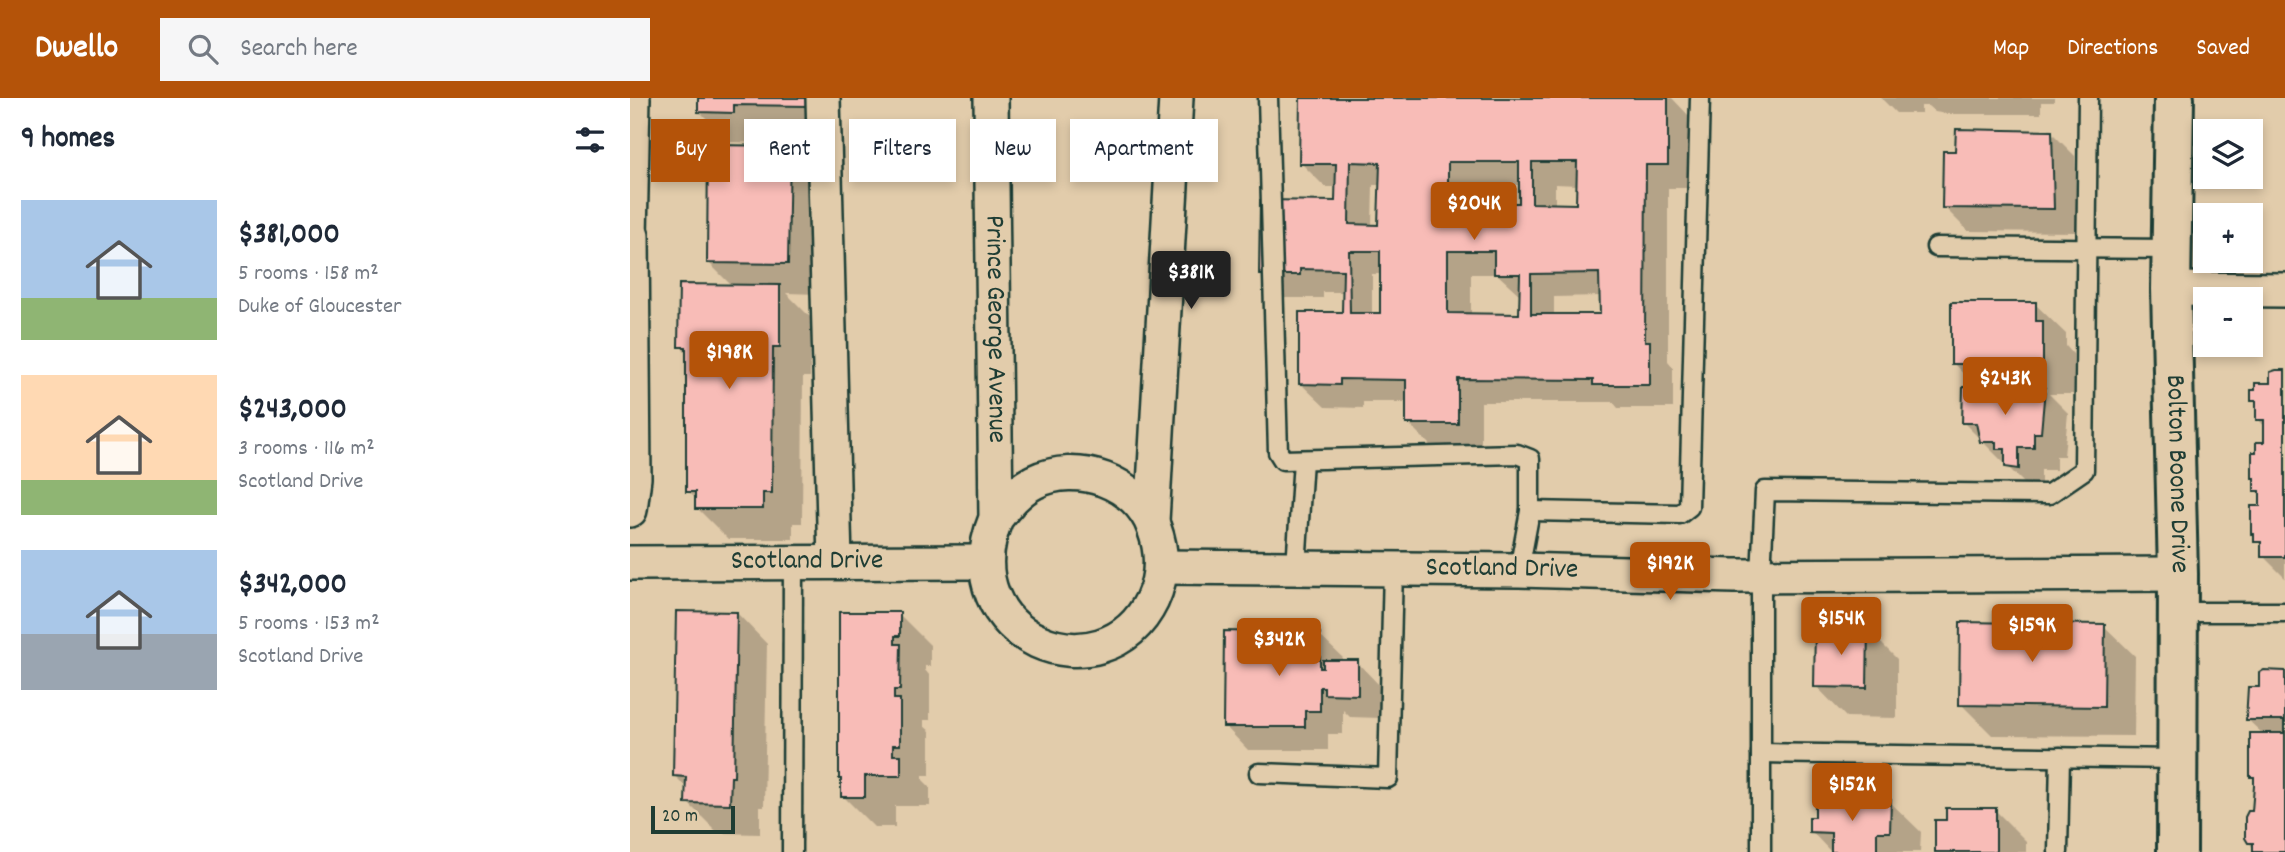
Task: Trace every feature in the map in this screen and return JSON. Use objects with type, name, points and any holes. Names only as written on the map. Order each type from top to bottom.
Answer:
[{"type":"street","points":[[630,510],[634,478],[631,236],[633,98]]},
{"type":"street","points":[[823,98],[835,562]]},
{"type":"street","name":"Prince George Avenue","points":[[991,98],[996,518]]},
{"type":"street","points":[[1152,521],[1176,98]]},
{"type":"street","name":"Bolton Boone Drive","points":[[2174,98],[2171,289],[2178,574],[2177,852]]},
{"type":"street","points":[[2171,289],[2285,290]]},
{"type":"street","points":[[1061,474],[1088,474],[1114,483],[1135,499],[1152,521],[1159,543],[1161,566],[1157,588],[1147,609],[1133,626],[1104,643],[1071,649],[1038,642],[1010,623],[992,595],[984,562],[987,539],[996,518],[1013,497],[1035,481],[1061,474]]},
{"type":"street","name":"Scotland Drive","points":[[630,563],[984,562]]},
{"type":"street","name":"Scotland Drive","points":[[1161,566],[1296,566],[1760,576],[2178,574]]},
{"type":"lane","points":[[1268,98],[1275,429],[1278,452],[1283,460],[1517,454],[1530,459],[1530,511],[1519,570]]},
{"type":"lane","points":[[1530,511],[1680,514],[1689,507],[1692,495],[1700,98]]},
{"type":"lane","points":[[1761,852],[1760,576],[1765,491],[2049,495],[2084,470],[2088,98]]},
{"type":"lane","points":[[1936,247],[2171,249]]},
{"type":"lane","points":[[1296,566],[1303,460]]},
{"type":"lane","points":[[792,852],[793,562]]},
{"type":"lane","points":[[1259,773],[1388,778],[1394,568]]},
{"type":"lane","points":[[2178,612],[2285,612]]},
{"type":"lane","points":[[1761,752],[2177,759]]},
{"type":"lane","points":[[2058,852],[2060,757]]},
{"type":"building","points":[[698,98],[807,98],[807,106],[734,105],[734,113],[698,112]]},
{"type":"building","points":[[1300,98],[1668,98],[1668,165],[1646,165],[1645,341],[1650,341],[1650,385],[1593,385],[1593,380],[1458,379],[1458,424],[1406,424],[1406,380],[1340,379],[1340,385],[1299,384],[1299,312],[1342,312],[1343,270],[1300,269],[1300,275],[1259,275],[1260,200],[1335,201],[1336,164],[1299,164]],"holes":[[[1350,162],[1380,163],[1378,225],[1349,224]],[[1448,162],[1519,162],[1519,203],[1495,203],[1495,224],[1448,224]],[[1532,162],[1577,162],[1576,204],[1532,203]],[[1349,251],[1380,251],[1380,313],[1350,313]],[[1448,251],[1494,251],[1494,274],[1520,274],[1519,314],[1448,313]],[[1599,273],[1600,314],[1531,314],[1531,274]]]},
{"type":"building","points":[[1956,129],[2052,131],[2054,209],[1942,208],[1943,151],[1955,151]]},
{"type":"building","points":[[730,145],[744,145],[744,182],[789,182],[788,264],[707,263],[708,182],[730,182]]},
{"type":"building","points":[[679,284],[780,285],[780,347],[773,347],[772,493],[763,493],[763,509],[695,509],[695,492],[686,492],[686,347],[678,347]]},
{"type":"building","points":[[1951,302],[2036,302],[2036,321],[2043,321],[2043,364],[1951,364]]},
{"type":"building","points":[[2285,370],[2285,557],[2261,557],[2261,542],[2254,542],[2254,534],[2251,534],[2251,506],[2260,506],[2260,491],[2254,491],[2252,478],[2252,452],[2256,452],[2256,442],[2264,442],[2264,420],[2256,420],[2256,401],[2251,401],[2251,390],[2255,390],[2255,383],[2270,383],[2270,372]]},
{"type":"building","points":[[1963,387],[2045,388],[2041,433],[2034,433],[2034,448],[2019,448],[2019,469],[2005,467],[2005,449],[1996,449],[1996,442],[1980,442],[1976,423],[1962,423]]},
{"type":"building","points":[[676,611],[737,612],[734,777],[731,777],[730,804],[685,803],[686,777],[673,776]]},
{"type":"building","points":[[839,612],[900,612],[900,636],[895,636],[895,644],[901,644],[900,690],[894,690],[894,699],[900,699],[900,745],[893,745],[893,755],[901,755],[901,776],[865,776],[865,797],[841,797]]},
{"type":"building","points":[[1960,622],[2105,624],[2104,707],[1959,705]]},
{"type":"building","points":[[1815,627],[1868,627],[1867,688],[1814,687]]},
{"type":"building","points":[[1224,631],[1320,633],[1320,668],[1323,668],[1323,660],[1358,660],[1358,695],[1324,694],[1324,687],[1320,687],[1320,711],[1305,711],[1305,727],[1223,727]]},
{"type":"building","points":[[2264,670],[2285,671],[2285,852],[2253,852],[2253,843],[2248,843],[2245,838],[2245,817],[2248,811],[2252,811],[2254,786],[2254,777],[2250,777],[2250,733],[2284,733],[2284,720],[2246,720],[2248,687],[2259,687],[2259,673]]},
{"type":"building","points":[[1815,800],[1891,800],[1890,832],[1877,832],[1877,852],[1831,852],[1831,833],[1809,832],[1809,817],[1815,817]]},
{"type":"building","points":[[1946,808],[1996,808],[1996,852],[1935,852],[1935,820],[1946,820]]}]
